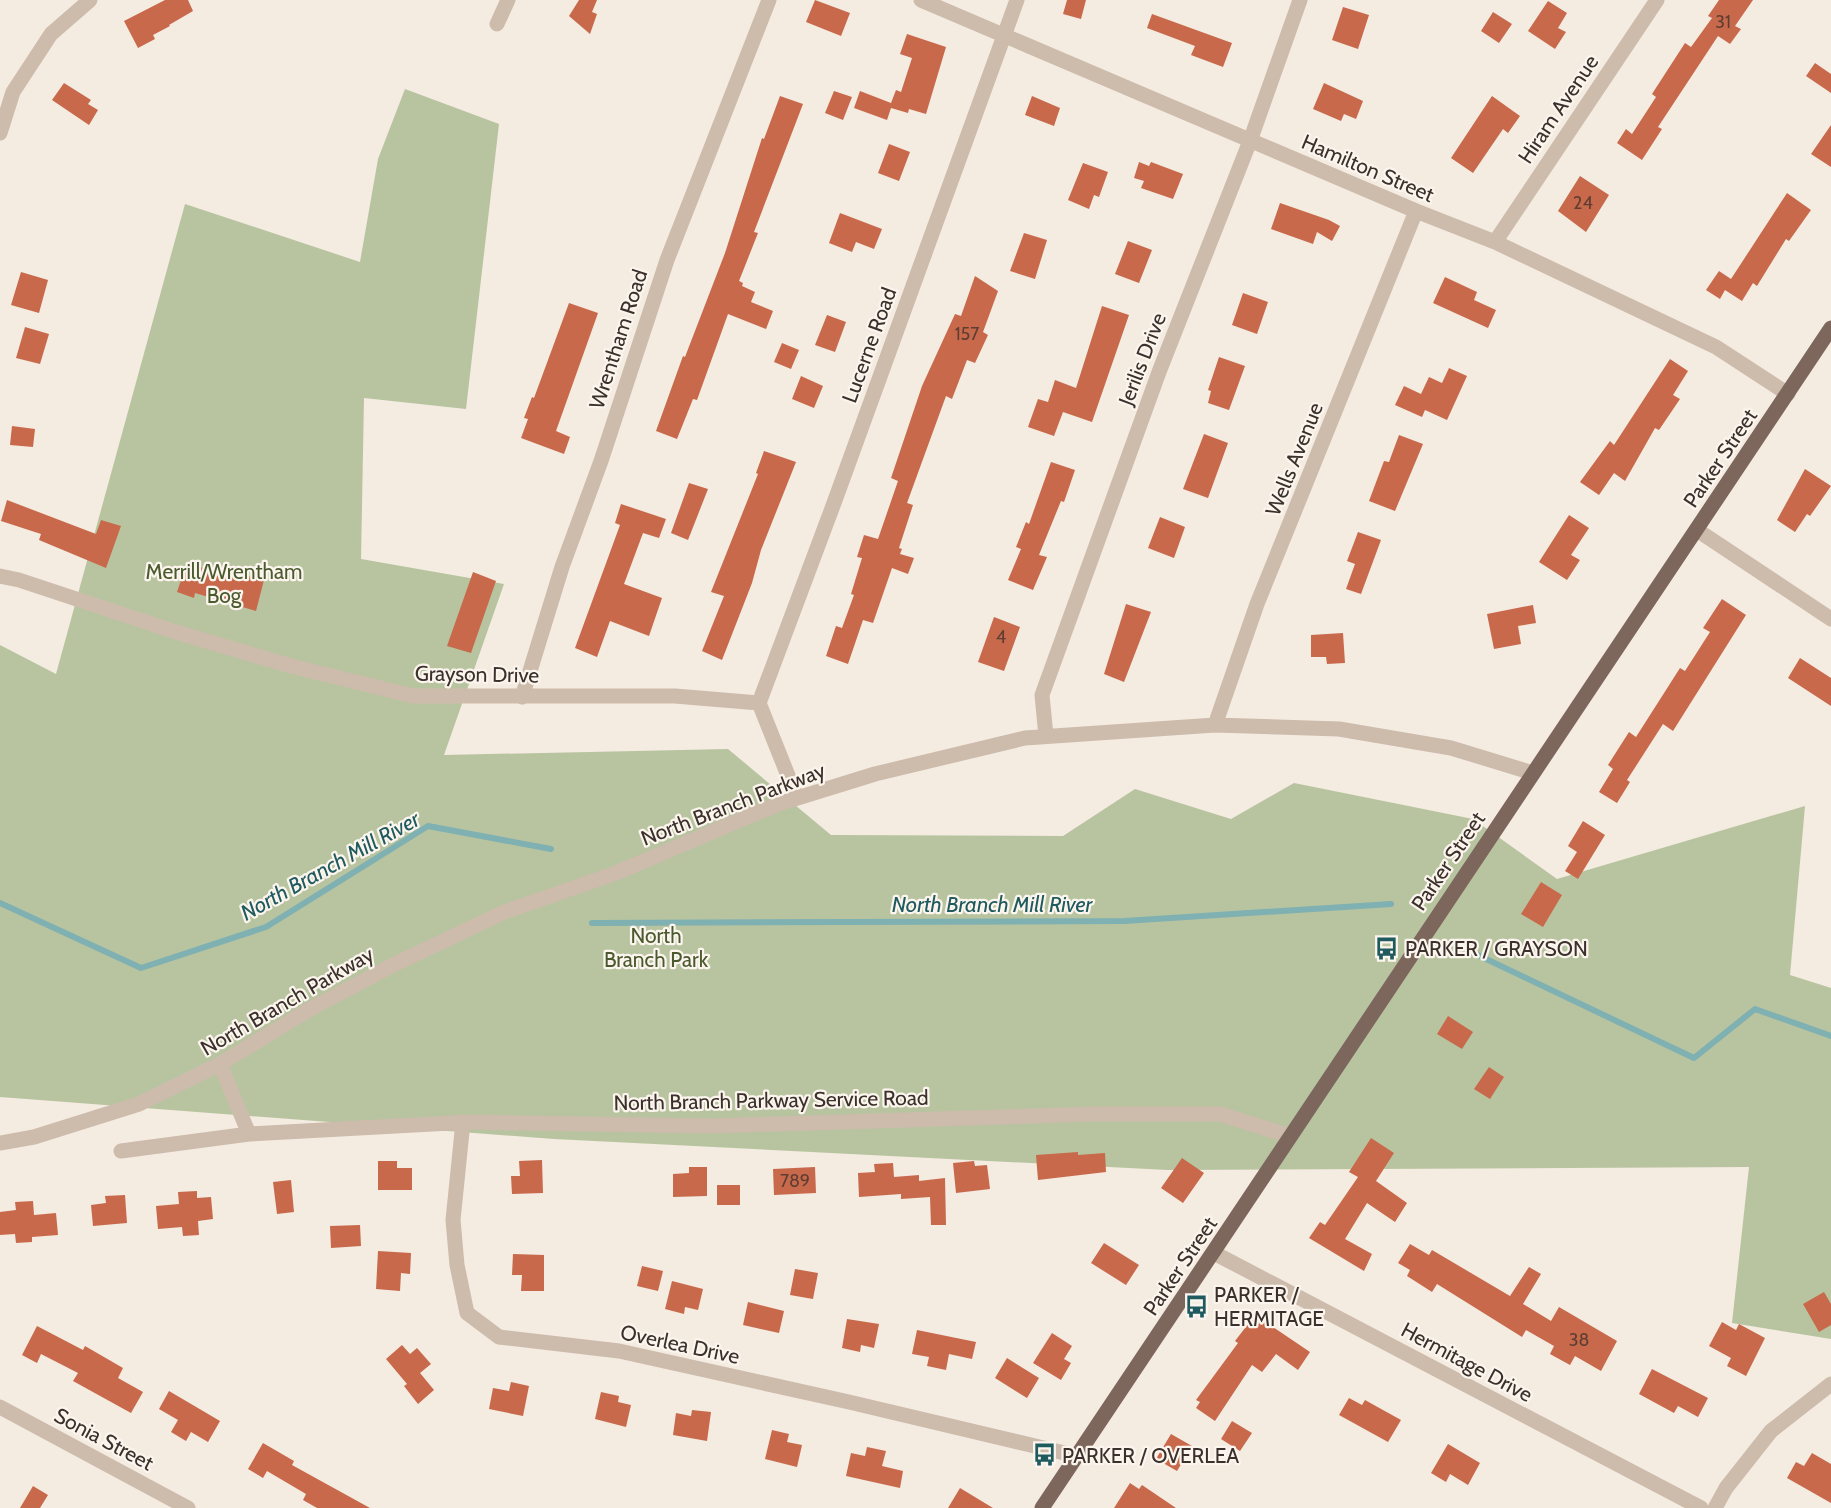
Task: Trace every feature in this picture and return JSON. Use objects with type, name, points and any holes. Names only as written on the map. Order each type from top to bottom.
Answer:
[{"type":"main road","name":"Parker Street","points":[[1042,1508],[1831,328]]},
{"type":"street","points":[[0,133],[13,92],[51,34],[90,0]]},
{"type":"street","points":[[497,24],[508,0]]},
{"type":"street","name":"Wrentham Road","points":[[522,697],[562,567],[667,260],[769,0]]},
{"type":"street","name":"Hamilton Street","points":[[921,0],[1416,211],[1495,242],[1716,347],[1788,394]]},
{"type":"street","name":"Lucerne Road","points":[[759,703],[1017,0]]},
{"type":"street","name":"Jerilis Drive","points":[[1046,736],[1042,695],[1158,372],[1250,141],[1300,0]]},
{"type":"street","name":"Hiram Avenue","points":[[1495,242],[1657,0]]},
{"type":"street","name":"Wells Avenue","points":[[1215,725],[1257,604],[1416,211]]},
{"type":"street","points":[[1697,530],[1831,619]]},
{"type":"street","name":"Grayson Drive","points":[[0,576],[291,666],[414,696],[675,696],[759,703]]},
{"type":"street","points":[[759,703],[797,798]]},
{"type":"street","name":"North Branch Parkway","points":[[0,1143],[38,1136],[139,1104],[220,1064],[312,1008],[393,965],[502,913],[616,873],[797,798],[875,774],[1025,738],[1215,725],[1339,729],[1451,748],[1533,772]]},
{"type":"street","points":[[220,1064],[249,1134]]},
{"type":"street","name":"North Branch Parkway Service Road","points":[[121,1151],[249,1134],[463,1122],[712,1126],[1094,1114],[1220,1114],[1290,1136]]},
{"type":"street","name":"Overlea Drive","points":[[463,1122],[453,1220],[457,1265],[466,1313],[499,1337],[619,1351],[1077,1456]]},
{"type":"street","name":"Hermitage Drive","points":[[1214,1253],[1701,1508]]},
{"type":"street","points":[[1715,1508],[1726,1488],[1771,1431],[1831,1384]]},
{"type":"street","name":"Sonia Street","points":[[0,1407],[188,1508]]},
{"type":"green space","name":"North Branch Park","points":[[405,89],[499,124],[466,409],[364,398],[361,559],[504,584],[444,755],[728,749],[831,835],[1063,836],[1135,789],[1231,819],[1294,783],[1473,819],[1557,879],[1805,806],[1790,975],[1831,988],[1831,1339],[1732,1323],[1749,1167],[1168,1170],[554,1139],[0,1097],[0,645],[56,674],[185,204],[360,262],[378,159]]},
{"type":"building","points":[[165,0],[188,0],[193,11],[153,35],[155,39],[138,48],[124,21]]},
{"type":"building","points":[[579,0],[597,0],[592,12],[597,14],[590,34],[569,16]]},
{"type":"building","points":[[815,0],[850,13],[841,36],[806,22]]},
{"type":"building","points":[[1067,0],[1086,0],[1081,19],[1063,14]]},
{"type":"building","points":[[1719,0],[1753,0],[1735,26],[1741,29],[1730,44],[1718,36],[1658,127],[1662,129],[1642,160],[1617,143],[1626,129],[1632,134],[1656,97],[1652,94],[1685,43],[1691,47],[1712,18],[1708,16]]},
{"type":"building","points":[[1548,1],[1567,13],[1558,28],[1566,32],[1555,49],[1528,31]]},
{"type":"building","points":[[1343,7],[1369,15],[1358,49],[1332,40]]},
{"type":"building","points":[[1493,12],[1512,24],[1499,43],[1481,31]]},
{"type":"building","points":[[1152,14],[1232,43],[1223,67],[1191,55],[1195,46],[1147,28]]},
{"type":"building","points":[[907,34],[946,47],[926,114],[909,109],[908,113],[891,108],[887,120],[854,108],[860,91],[891,103],[896,90],[901,92],[912,58],[900,54]]},
{"type":"building","points":[[1815,63],[1831,74],[1831,93],[1806,76]]},
{"type":"building","points":[[64,83],[91,100],[88,104],[98,110],[89,125],[52,100]]},
{"type":"building","points":[[1324,83],[1363,101],[1356,119],[1344,114],[1341,121],[1313,109]]},
{"type":"building","points":[[834,91],[852,97],[843,120],[825,113]]},
{"type":"building","points":[[780,96],[803,104],[754,232],[758,233],[739,281],[743,283],[742,286],[755,292],[751,302],[773,311],[766,329],[728,314],[697,400],[693,399],[677,439],[656,431],[683,356],[685,357],[725,253],[762,138],[764,139]]},
{"type":"building","points":[[1032,96],[1060,108],[1054,126],[1025,115]]},
{"type":"building","points":[[1492,96],[1520,116],[1508,133],[1503,129],[1473,173],[1451,158]]},
{"type":"building","points":[[1831,125],[1831,167],[1811,154]]},
{"type":"building","points":[[889,144],[910,152],[899,181],[878,173]]},
{"type":"building","points":[[1139,162],[1149,166],[1151,162],[1183,174],[1173,199],[1141,188],[1144,181],[1134,178]]},
{"type":"building","points":[[1083,163],[1108,172],[1099,197],[1094,195],[1089,209],[1068,200]]},
{"type":"building","points":[[1580,176],[1609,195],[1586,232],[1558,211]]},
{"type":"building","points":[[1787,193],[1811,210],[1789,241],[1786,239],[1757,286],[1753,283],[1742,301],[1725,290],[1720,299],[1706,290],[1719,271],[1731,279]]},
{"type":"building","points":[[1280,203],[1340,226],[1332,241],[1317,232],[1313,244],[1271,229]]},
{"type":"building","points":[[840,213],[882,229],[874,249],[856,242],[852,252],[829,243]]},
{"type":"building","points":[[1024,233],[1047,240],[1035,279],[1010,271]]},
{"type":"building","points":[[1128,241],[1152,250],[1139,283],[1115,274]]},
{"type":"building","points":[[21,272],[48,280],[39,313],[11,305]]},
{"type":"building","points":[[975,276],[998,291],[983,332],[988,335],[975,363],[967,360],[952,399],[946,396],[907,503],[913,505],[899,548],[902,549],[900,554],[914,558],[908,574],[892,568],[873,623],[863,620],[848,664],[826,656],[836,626],[842,628],[854,595],[851,594],[862,558],[857,557],[864,535],[878,539],[898,481],[891,478],[922,386],[955,314],[961,316]]},
{"type":"building","points":[[1445,277],[1477,292],[1474,300],[1496,310],[1488,328],[1433,303]]},
{"type":"building","points":[[1243,293],[1268,302],[1257,334],[1232,325]]},
{"type":"building","points":[[569,303],[598,313],[556,431],[570,437],[564,454],[521,438],[528,419],[524,418],[532,397],[534,398]]},
{"type":"building","points":[[1102,306],[1129,315],[1092,422],[1063,412],[1054,436],[1028,427],[1038,399],[1048,402],[1055,380],[1076,388]]},
{"type":"building","points":[[827,315],[846,322],[835,352],[815,345]]},
{"type":"building","points":[[25,327],[49,334],[40,364],[16,358]]},
{"type":"building","points":[[782,343],[799,350],[791,369],[774,362]]},
{"type":"building","points":[[1219,357],[1245,366],[1229,410],[1208,403],[1211,391],[1208,390]]},
{"type":"building","points":[[1670,359],[1688,371],[1673,395],[1680,399],[1659,430],[1655,428],[1625,481],[1614,473],[1599,495],[1580,482],[1610,441],[1614,445]]},
{"type":"building","points":[[1449,368],[1467,376],[1447,420],[1425,410],[1422,417],[1395,405],[1404,386],[1421,394],[1429,377],[1442,383]]},
{"type":"building","points":[[801,376],[823,386],[814,408],[792,399]]},
{"type":"building","points":[[12,426],[35,429],[33,447],[10,445]]},
{"type":"building","points":[[1204,434],[1228,443],[1208,498],[1183,489]]},
{"type":"building","points":[[1399,435],[1423,444],[1395,511],[1369,501],[1384,461],[1389,462]]},
{"type":"building","points":[[764,451],[796,462],[761,550],[752,583],[722,660],[702,651],[724,596],[711,592],[758,474],[756,473]]},
{"type":"building","points":[[1051,462],[1075,470],[1064,502],[1061,501],[1039,555],[1047,557],[1033,590],[1008,580],[1021,549],[1016,547],[1026,522],[1029,524]]},
{"type":"building","points":[[1805,469],[1831,486],[1810,516],[1807,514],[1795,532],[1777,520]]},
{"type":"building","points":[[689,483],[708,489],[688,540],[671,533]]},
{"type":"building","points":[[7,500],[96,534],[101,520],[121,526],[106,568],[39,540],[41,534],[1,521]]},
{"type":"building","points":[[621,504],[666,519],[659,538],[643,533],[624,584],[662,598],[649,636],[610,621],[597,657],[575,648],[620,525],[615,523]]},
{"type":"building","points":[[1569,515],[1589,528],[1571,555],[1580,560],[1567,580],[1539,562]]},
{"type":"building","points":[[1160,517],[1185,527],[1174,558],[1148,548]]},
{"type":"building","points":[[1358,532],[1381,540],[1361,594],[1346,589],[1355,564],[1347,561]]},
{"type":"building","points":[[187,562],[231,578],[232,572],[264,580],[256,611],[195,593],[194,598],[177,592]]},
{"type":"building","points":[[473,572],[496,581],[471,653],[447,646]]},
{"type":"building","points":[[1722,599],[1746,615],[1673,731],[1663,724],[1627,780],[1630,782],[1617,803],[1599,792],[1613,769],[1608,765],[1629,732],[1636,737],[1680,668],[1685,671],[1710,632],[1703,628]]},
{"type":"building","points":[[1126,604],[1151,612],[1124,682],[1104,674]]},
{"type":"building","points":[[1533,605],[1536,623],[1518,626],[1521,644],[1494,649],[1487,614]]},
{"type":"building","points":[[994,617],[1020,627],[1004,671],[978,662]]},
{"type":"building","points":[[1343,633],[1345,663],[1327,664],[1326,657],[1311,657],[1311,635]]},
{"type":"building","points":[[1800,658],[1831,678],[1831,706],[1788,678]]},
{"type":"building","points":[[1583,821],[1605,835],[1578,879],[1565,871],[1577,852],[1568,846]]},
{"type":"building","points":[[1541,882],[1562,895],[1543,927],[1521,914]]},
{"type":"building","points":[[1448,1016],[1473,1032],[1462,1049],[1437,1034]]},
{"type":"building","points":[[1489,1067],[1504,1077],[1490,1099],[1474,1089]]},
{"type":"building","points":[[1371,1138],[1394,1153],[1376,1181],[1407,1203],[1395,1222],[1367,1203],[1345,1239],[1372,1254],[1364,1271],[1309,1238],[1320,1222],[1325,1225],[1358,1177],[1349,1172]]},
{"type":"building","points":[[1078,1152],[1078,1155],[1105,1153],[1106,1172],[1038,1180],[1036,1155]]},
{"type":"building","points":[[1182,1158],[1204,1173],[1183,1203],[1161,1188]]},
{"type":"building","points":[[542,1160],[543,1193],[512,1194],[511,1176],[520,1176],[519,1161]]},
{"type":"building","points":[[378,1161],[397,1161],[397,1168],[412,1168],[412,1190],[378,1190]]},
{"type":"building","points":[[974,1161],[975,1166],[987,1165],[990,1189],[956,1193],[953,1163]]},
{"type":"building","points":[[893,1163],[894,1177],[919,1175],[919,1181],[945,1178],[946,1225],[931,1225],[930,1197],[901,1199],[901,1194],[859,1197],[858,1173],[875,1172],[874,1164]]},
{"type":"building","points":[[689,1167],[707,1167],[707,1196],[673,1197],[673,1174],[689,1173]]},
{"type":"building","points":[[815,1167],[816,1193],[774,1195],[773,1169]]},
{"type":"building","points":[[291,1180],[294,1212],[277,1214],[273,1182]]},
{"type":"building","points":[[717,1185],[740,1185],[740,1205],[717,1205]]},
{"type":"building","points":[[197,1191],[197,1198],[211,1197],[213,1219],[198,1221],[199,1235],[183,1236],[182,1227],[158,1229],[156,1206],[179,1204],[178,1192]]},
{"type":"building","points":[[125,1195],[127,1223],[93,1226],[91,1205],[106,1203],[105,1196]]},
{"type":"building","points":[[33,1201],[34,1215],[56,1213],[58,1235],[32,1237],[32,1242],[16,1243],[15,1234],[0,1235],[0,1212],[16,1210],[15,1202]]},
{"type":"building","points":[[360,1225],[361,1246],[331,1248],[330,1226]]},
{"type":"building","points":[[1104,1243],[1139,1265],[1126,1285],[1091,1263]]},
{"type":"building","points":[[1410,1244],[1429,1255],[1432,1250],[1510,1296],[1529,1267],[1541,1274],[1523,1304],[1551,1321],[1559,1307],[1617,1341],[1601,1371],[1575,1356],[1570,1365],[1550,1354],[1554,1346],[1526,1330],[1522,1337],[1437,1284],[1432,1292],[1407,1276],[1410,1270],[1398,1263]]},
{"type":"building","points":[[378,1251],[411,1253],[410,1274],[401,1273],[400,1291],[376,1289]]},
{"type":"building","points":[[513,1254],[544,1255],[544,1291],[521,1291],[522,1275],[512,1275]]},
{"type":"building","points":[[642,1266],[663,1271],[658,1291],[637,1286]]},
{"type":"building","points":[[795,1269],[818,1273],[813,1299],[790,1295]]},
{"type":"building","points":[[672,1281],[703,1289],[698,1310],[685,1307],[684,1314],[665,1309]]},
{"type":"building","points":[[1824,1292],[1831,1304],[1831,1325],[1819,1332],[1803,1304]]},
{"type":"building","points":[[748,1302],[784,1311],[779,1333],[743,1325]]},
{"type":"building","points":[[1255,1315],[1310,1352],[1298,1370],[1276,1354],[1262,1372],[1252,1365],[1215,1421],[1196,1408],[1200,1402],[1196,1400],[1238,1343],[1235,1341]]},
{"type":"building","points":[[847,1319],[879,1324],[874,1348],[861,1345],[860,1352],[842,1348]]},
{"type":"building","points":[[1722,1322],[1736,1330],[1739,1324],[1765,1338],[1746,1376],[1727,1366],[1731,1358],[1709,1346]]},
{"type":"building","points":[[37,1326],[83,1350],[85,1346],[123,1368],[118,1378],[143,1392],[131,1413],[73,1381],[78,1373],[41,1354],[37,1363],[22,1355]]},
{"type":"building","points":[[917,1330],[976,1342],[972,1359],[949,1354],[946,1370],[927,1366],[929,1357],[912,1354]]},
{"type":"building","points":[[1052,1333],[1072,1346],[1064,1359],[1071,1363],[1061,1380],[1033,1363]]},
{"type":"building","points":[[402,1345],[410,1354],[417,1348],[431,1364],[420,1373],[434,1390],[418,1404],[404,1386],[407,1384],[386,1359]]},
{"type":"building","points":[[1007,1358],[1039,1378],[1027,1398],[995,1378]]},
{"type":"building","points":[[1652,1369],[1708,1398],[1698,1417],[1678,1406],[1674,1413],[1639,1394]]},
{"type":"building","points":[[511,1382],[529,1386],[523,1416],[489,1409],[493,1388],[509,1391]]},
{"type":"building","points":[[169,1391],[220,1421],[208,1442],[191,1432],[186,1441],[171,1432],[178,1420],[159,1409]]},
{"type":"building","points":[[601,1392],[619,1396],[618,1402],[631,1405],[626,1427],[595,1419]]},
{"type":"building","points":[[1349,1398],[1362,1405],[1365,1400],[1401,1420],[1388,1442],[1339,1415]]},
{"type":"building","points":[[692,1410],[711,1412],[707,1441],[673,1435],[676,1413],[691,1416]]},
{"type":"building","points":[[1232,1421],[1252,1433],[1240,1451],[1221,1439]]},
{"type":"building","points":[[772,1430],[789,1434],[787,1442],[802,1445],[797,1467],[765,1459]]},
{"type":"building","points":[[1171,1434],[1192,1446],[1177,1471],[1156,1459]]},
{"type":"building","points":[[263,1443],[294,1461],[292,1465],[370,1508],[317,1508],[303,1500],[306,1494],[267,1471],[263,1478],[248,1469]]},
{"type":"building","points":[[1448,1444],[1480,1463],[1468,1485],[1450,1474],[1446,1482],[1431,1473]]},
{"type":"building","points":[[867,1447],[886,1451],[882,1466],[903,1471],[900,1488],[846,1476],[851,1453],[865,1456]]},
{"type":"building","points":[[1812,1453],[1831,1464],[1831,1503],[1787,1478],[1796,1462],[1804,1466]]},
{"type":"building","points":[[1130,1483],[1139,1489],[1142,1485],[1176,1508],[1114,1508]]},
{"type":"building","points":[[33,1486],[48,1495],[40,1508],[20,1508]]},
{"type":"building","points":[[960,1488],[993,1508],[948,1508]]},
{"type":"waterway","name":"North Branch Mill River","points":[[0,903],[141,968],[266,927],[428,826],[551,849]]},
{"type":"waterway","name":"North Branch Mill River","points":[[592,923],[1124,921],[1391,904]]},
{"type":"waterway","name":"North Branch Mill River","points":[[1461,947],[1694,1058],[1755,1009],[1831,1036]]},
{"type":"place","name":"PARKER / GRAYSON","points":[[1387,948]]},
{"type":"place","name":"PARKER / HERMITAGE","points":[[1196,1306]]},
{"type":"place","name":"PARKER / OVERLEA","points":[[1044,1455]]},
{"type":"park label","name":"Merrill/Wrentham Bog","points":[[224,583]]}]
